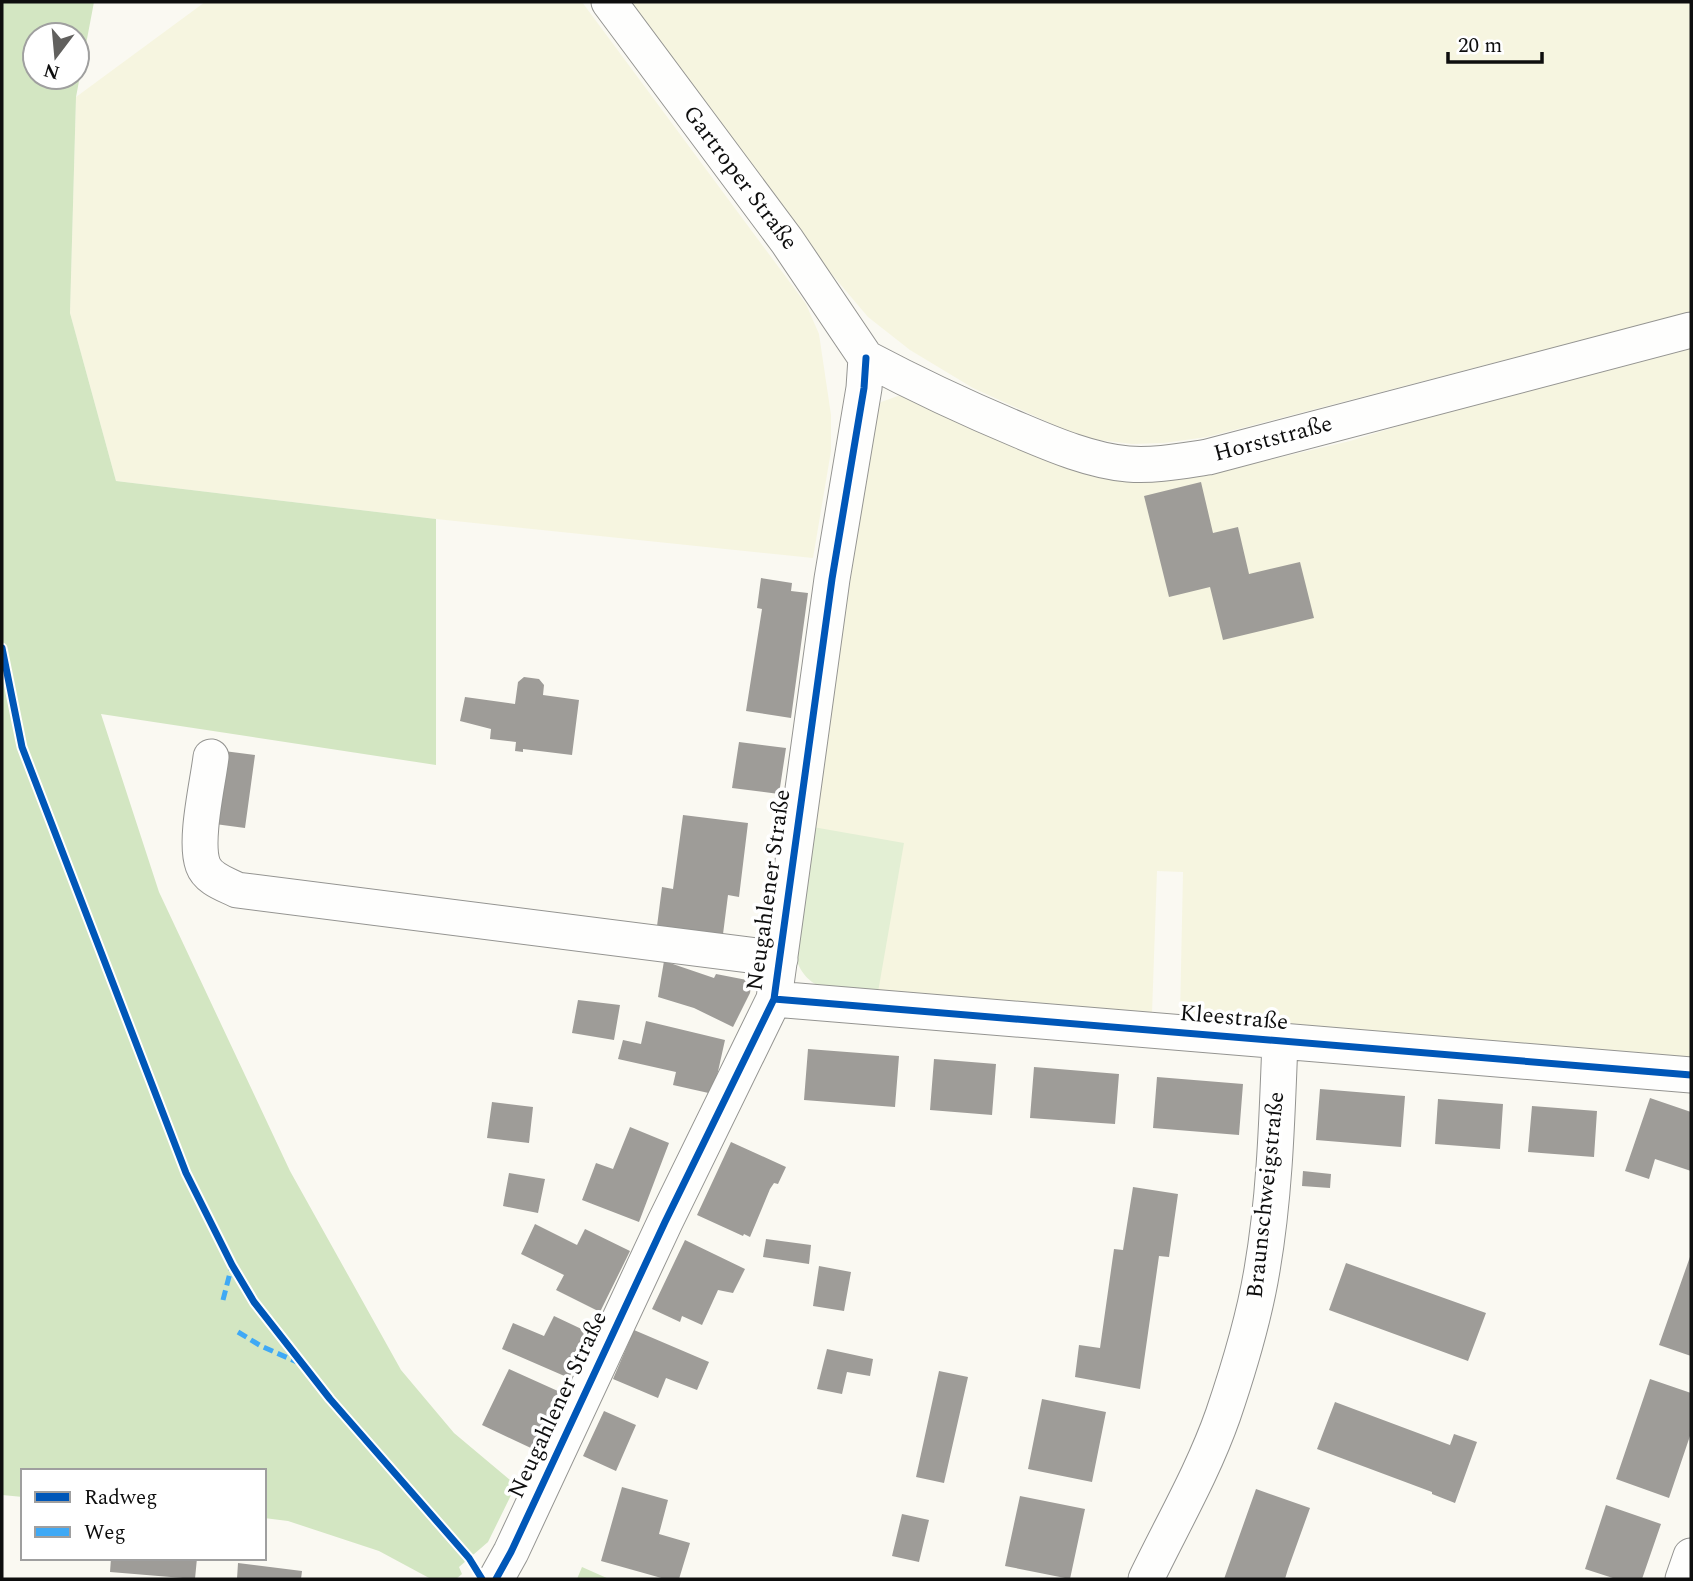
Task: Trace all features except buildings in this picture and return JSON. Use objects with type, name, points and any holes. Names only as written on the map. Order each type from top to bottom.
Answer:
[{"type":"street","name":"Gartroper Straße","points":[[609,2],[788,241],[866,358]]},
{"type":"street","name":"Horststraße","points":[[866,358],[982,416],[1048,442],[1091,456],[1125,464],[1144,465],[1208,457],[1691,330]]},
{"type":"street","name":"Neugahlener Straße","points":[[496,1579],[668,1214],[774,999],[832,579],[864,388],[866,358]]},
{"type":"street","points":[[211,757],[200,841],[203,866],[216,881],[237,890],[780,958]]},
{"type":"street","name":"Kleestraße","points":[[774,999],[1691,1075]]},
{"type":"street","name":"Braunschweigstraße","points":[[1146,1579],[1205,1459],[1222,1416],[1250,1325],[1262,1271],[1271,1194],[1280,1041]]},
{"type":"street","points":[[1683,1579],[1691,1556]]},
{"type":"green space","points":[[2,2],[94,2],[90,21],[21,21],[21,91],[77,91],[70,313],[116,481],[436,519],[436,765],[101,714],[159,892],[290,1171],[401,1370],[454,1433],[516,1485],[488,1542],[459,1567],[462,1574],[456,1579],[431,1579],[379,1551],[288,1521],[266,1518],[266,1469],[21,1469],[21,1497],[2,1495]]},
{"type":"green space","points":[[205,2],[582,2],[806,304],[819,334],[831,415],[831,451],[813,558],[436,519],[116,481],[70,313],[76,97],[84,91],[91,91],[91,86]]},
{"type":"green space","points":[[630,2],[1691,2],[1691,312],[1207,437],[1132,444],[1090,439],[973,388],[910,350],[868,317],[824,265]]},
{"type":"green space","points":[[1691,347],[1691,1058],[1180,1016],[1183,872],[1157,871],[1152,1014],[878,992],[813,827],[875,410],[881,402],[898,396],[914,397],[1217,472],[1350,441],[1421,419]]},
{"type":"green space","points":[[813,827],[904,843],[878,992],[838,990],[816,984],[807,978],[794,953]]},
{"type":"green space","points":[[582,1567],[609,1579],[577,1579]]},
{"type":"marked path","points":[[223,1300],[232,1265]]},
{"type":"marked path","points":[[238,1332],[297,1362]]},
{"type":"cycle path","points":[[496,1579],[774,999],[832,579],[864,388],[866,358]]},
{"type":"cycle path","points":[[2,648],[22,747],[186,1173],[232,1265],[254,1302],[330,1399],[469,1558],[482,1579]]},
{"type":"cycle path","points":[[774,999],[1691,1075]]}]
